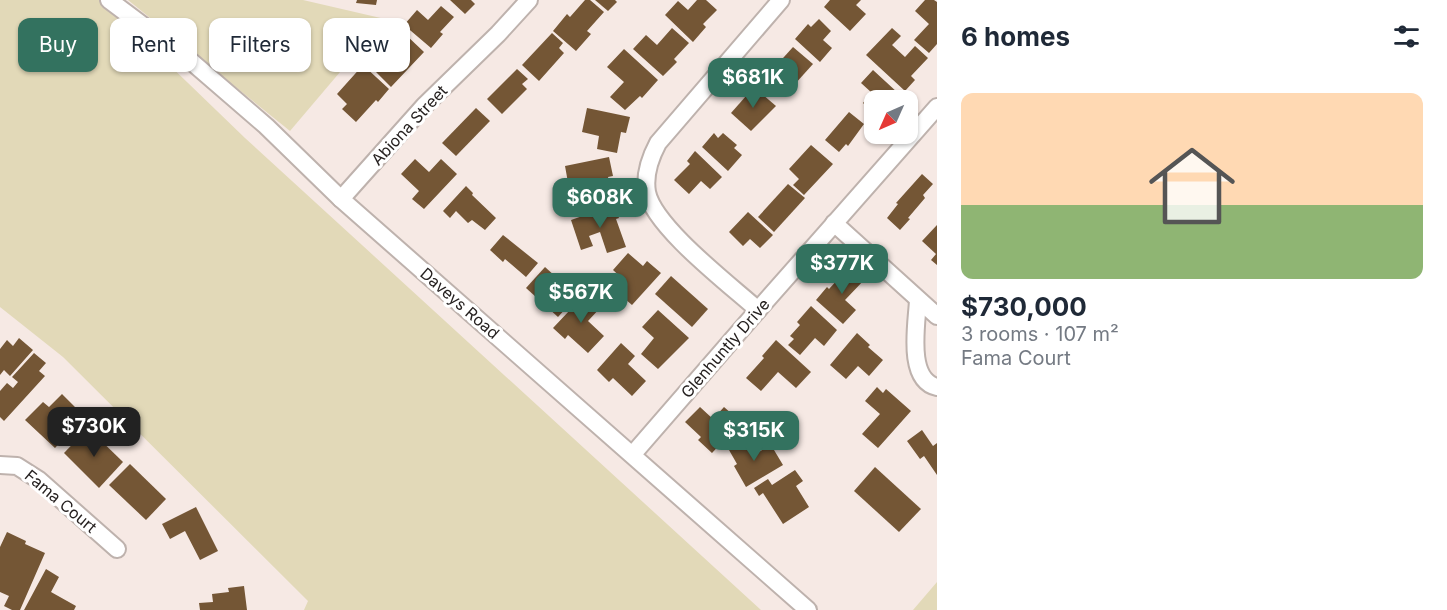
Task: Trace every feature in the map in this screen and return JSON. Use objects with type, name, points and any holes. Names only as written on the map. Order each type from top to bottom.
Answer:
[{"type":"street","name":"Daveys Road","points":[[109,0],[201,70],[266,126],[341,199],[808,610]]},
{"type":"street","name":"Abiona Street","points":[[341,199],[424,106],[498,34],[529,0]]},
{"type":"street","points":[[758,310],[672,233],[655,212],[647,194],[646,177],[651,156],[658,143],[782,0]]},
{"type":"street","name":"Glenhuntly Drive","points":[[633,454],[937,107]]},
{"type":"street","points":[[834,223],[937,316]]},
{"type":"street","points":[[918,300],[915,352],[917,365],[922,377],[937,387]]},
{"type":"street","name":"Fama Court","points":[[0,465],[18,466],[39,480],[117,549]]},
{"type":"shaded area","points":[[0,0],[102,0],[121,18],[110,18],[110,72],[177,72],[245,138],[761,610],[304,610],[308,601],[63,357],[0,307]]},
{"type":"shaded area","points":[[128,0],[303,0],[381,18],[323,18],[323,72],[340,72],[290,131],[217,72],[311,72],[311,18],[209,18],[209,66],[197,56],[197,18],[150,18]]},
{"type":"shaded area","points":[[937,582],[937,610],[913,610]]},
{"type":"building","points":[[357,0],[377,0],[376,5],[356,3]]},
{"type":"building","points":[[450,0],[471,0],[475,4],[465,14]]},
{"type":"building","points":[[585,0],[590,0],[604,12],[587,31],[591,34],[576,51],[553,31],[567,14],[570,17]]},
{"type":"building","points":[[595,0],[615,0],[617,2],[608,11]]},
{"type":"building","points":[[697,0],[706,0],[717,10],[703,24],[706,27],[693,42],[665,15],[678,1],[688,10]]},
{"type":"building","points":[[830,0],[861,0],[856,5],[866,14],[850,31],[824,7]]},
{"type":"building","points":[[925,0],[937,2],[937,44],[929,53],[914,40],[929,24],[915,11]]},
{"type":"building","points":[[441,6],[454,17],[440,32],[443,34],[431,48],[410,30],[410,18],[417,10],[428,20]]},
{"type":"building","points":[[819,19],[831,31],[823,40],[832,48],[820,62],[795,39],[808,24],[811,27]]},
{"type":"building","points":[[672,28],[689,43],[674,59],[677,62],[663,76],[633,49],[646,35],[657,45]]},
{"type":"building","points":[[892,28],[901,36],[892,45],[905,57],[915,46],[928,58],[911,76],[915,80],[904,90],[866,55]]},
{"type":"building","points":[[552,33],[563,43],[559,48],[564,53],[539,81],[522,65]]},
{"type":"building","points":[[410,39],[424,52],[410,67]]},
{"type":"building","points":[[793,47],[813,64],[785,95],[765,78]]},
{"type":"building","points":[[624,49],[658,80],[642,98],[640,96],[625,110],[610,97],[624,82],[607,67]]},
{"type":"building","points":[[517,69],[528,79],[522,84],[527,89],[502,114],[487,99]]},
{"type":"building","points":[[873,70],[895,90],[869,90],[861,83]]},
{"type":"building","points":[[357,72],[371,72],[389,89],[356,122],[342,109],[347,104],[337,94]]},
{"type":"building","points":[[376,72],[405,72],[391,87]]},
{"type":"building","points":[[754,87],[776,106],[751,131],[731,113]]},
{"type":"building","points":[[476,108],[490,121],[456,156],[442,143]]},
{"type":"building","points":[[587,108],[630,117],[626,133],[621,132],[617,153],[597,149],[599,136],[582,132]]},
{"type":"building","points":[[849,112],[864,124],[848,146],[846,144],[839,152],[825,140]]},
{"type":"building","points":[[714,133],[718,138],[723,133],[737,145],[734,148],[742,155],[728,171],[702,147]]},
{"type":"building","points":[[811,145],[833,164],[804,195],[793,185],[799,179],[789,169]]},
{"type":"building","points":[[695,151],[722,177],[710,189],[701,181],[689,194],[674,180],[690,164],[687,161]]},
{"type":"building","points":[[609,157],[613,176],[608,177],[613,198],[590,203],[586,184],[569,188],[565,166]]},
{"type":"building","points":[[415,159],[429,172],[441,159],[457,174],[424,209],[412,199],[419,191],[401,174]]},
{"type":"building","points":[[922,174],[933,184],[900,230],[887,218],[898,204],[896,203]]},
{"type":"building","points":[[788,184],[805,198],[774,232],[758,217]]},
{"type":"building","points":[[466,186],[496,218],[485,230],[472,220],[468,223],[456,211],[450,218],[443,211]]},
{"type":"building","points":[[614,205],[619,218],[616,219],[626,247],[607,253],[600,232],[589,236],[593,246],[581,250],[571,220]]},
{"type":"building","points":[[748,212],[773,235],[760,248],[750,239],[743,246],[729,232]]},
{"type":"building","points":[[937,225],[937,265],[931,260],[936,254],[922,241]]},
{"type":"building","points":[[503,235],[538,263],[526,277],[505,259],[503,262],[490,250]]},
{"type":"building","points":[[628,253],[643,266],[647,261],[661,273],[632,305],[617,292],[626,282],[613,270]]},
{"type":"building","points":[[851,265],[866,278],[845,300],[856,310],[843,324],[816,300]]},
{"type":"building","points":[[545,267],[577,296],[558,317],[526,288]]},
{"type":"building","points":[[671,276],[708,309],[692,327],[655,294]]},
{"type":"building","points":[[586,293],[601,307],[588,321],[604,336],[588,353],[568,335],[565,339],[553,328]]},
{"type":"building","points":[[811,306],[837,330],[824,346],[815,338],[800,355],[788,345],[794,339],[790,336],[800,325],[797,322]]},
{"type":"building","points":[[658,310],[689,338],[658,369],[641,354],[654,338],[642,327]]},
{"type":"building","points":[[857,333],[883,360],[869,376],[858,366],[846,379],[830,365]]},
{"type":"building","points":[[19,338],[33,350],[10,376],[4,370],[0,375],[0,349],[7,340],[13,346]]},
{"type":"building","points":[[776,340],[811,372],[796,388],[778,372],[761,391],[746,378]]},
{"type":"building","points":[[621,343],[635,356],[628,364],[646,381],[632,396],[613,378],[609,382],[597,370]]},
{"type":"building","points":[[34,353],[46,363],[39,371],[45,376],[4,421],[0,417],[0,391],[7,383],[13,388],[18,382],[12,377]]},
{"type":"building","points":[[877,387],[883,393],[886,389],[911,411],[878,448],[862,434],[880,414],[865,401]]},
{"type":"building","points":[[62,394],[76,408],[58,427],[67,435],[55,448],[25,420],[43,402],[49,407]]},
{"type":"building","points":[[700,407],[713,419],[724,407],[741,422],[712,453],[698,440],[701,437],[685,422]]},
{"type":"building","points":[[88,428],[123,462],[99,488],[64,453]]},
{"type":"building","points":[[922,430],[933,446],[937,443],[937,475],[924,456],[920,459],[907,441]]},
{"type":"building","points":[[746,439],[755,454],[771,445],[783,465],[746,487],[734,466],[737,464],[729,450]]},
{"type":"building","points":[[130,464],[166,499],[146,520],[109,485]]},
{"type":"building","points":[[875,467],[921,509],[899,532],[854,491]]},
{"type":"building","points":[[795,470],[803,481],[796,486],[809,507],[783,524],[763,493],[759,496],[754,488],[768,479],[772,485]]},
{"type":"building","points":[[196,507],[218,551],[200,560],[185,531],[170,539],[162,524]]},
{"type":"building","points":[[7,532],[45,553],[20,610],[12,610],[4,606],[9,596],[0,592],[0,547]]},
{"type":"building","points":[[46,569],[59,577],[51,592],[76,606],[74,610],[24,610]]},
{"type":"building","points":[[244,586],[247,610],[200,610],[199,603],[213,602],[212,594],[229,592],[228,588]]}]
